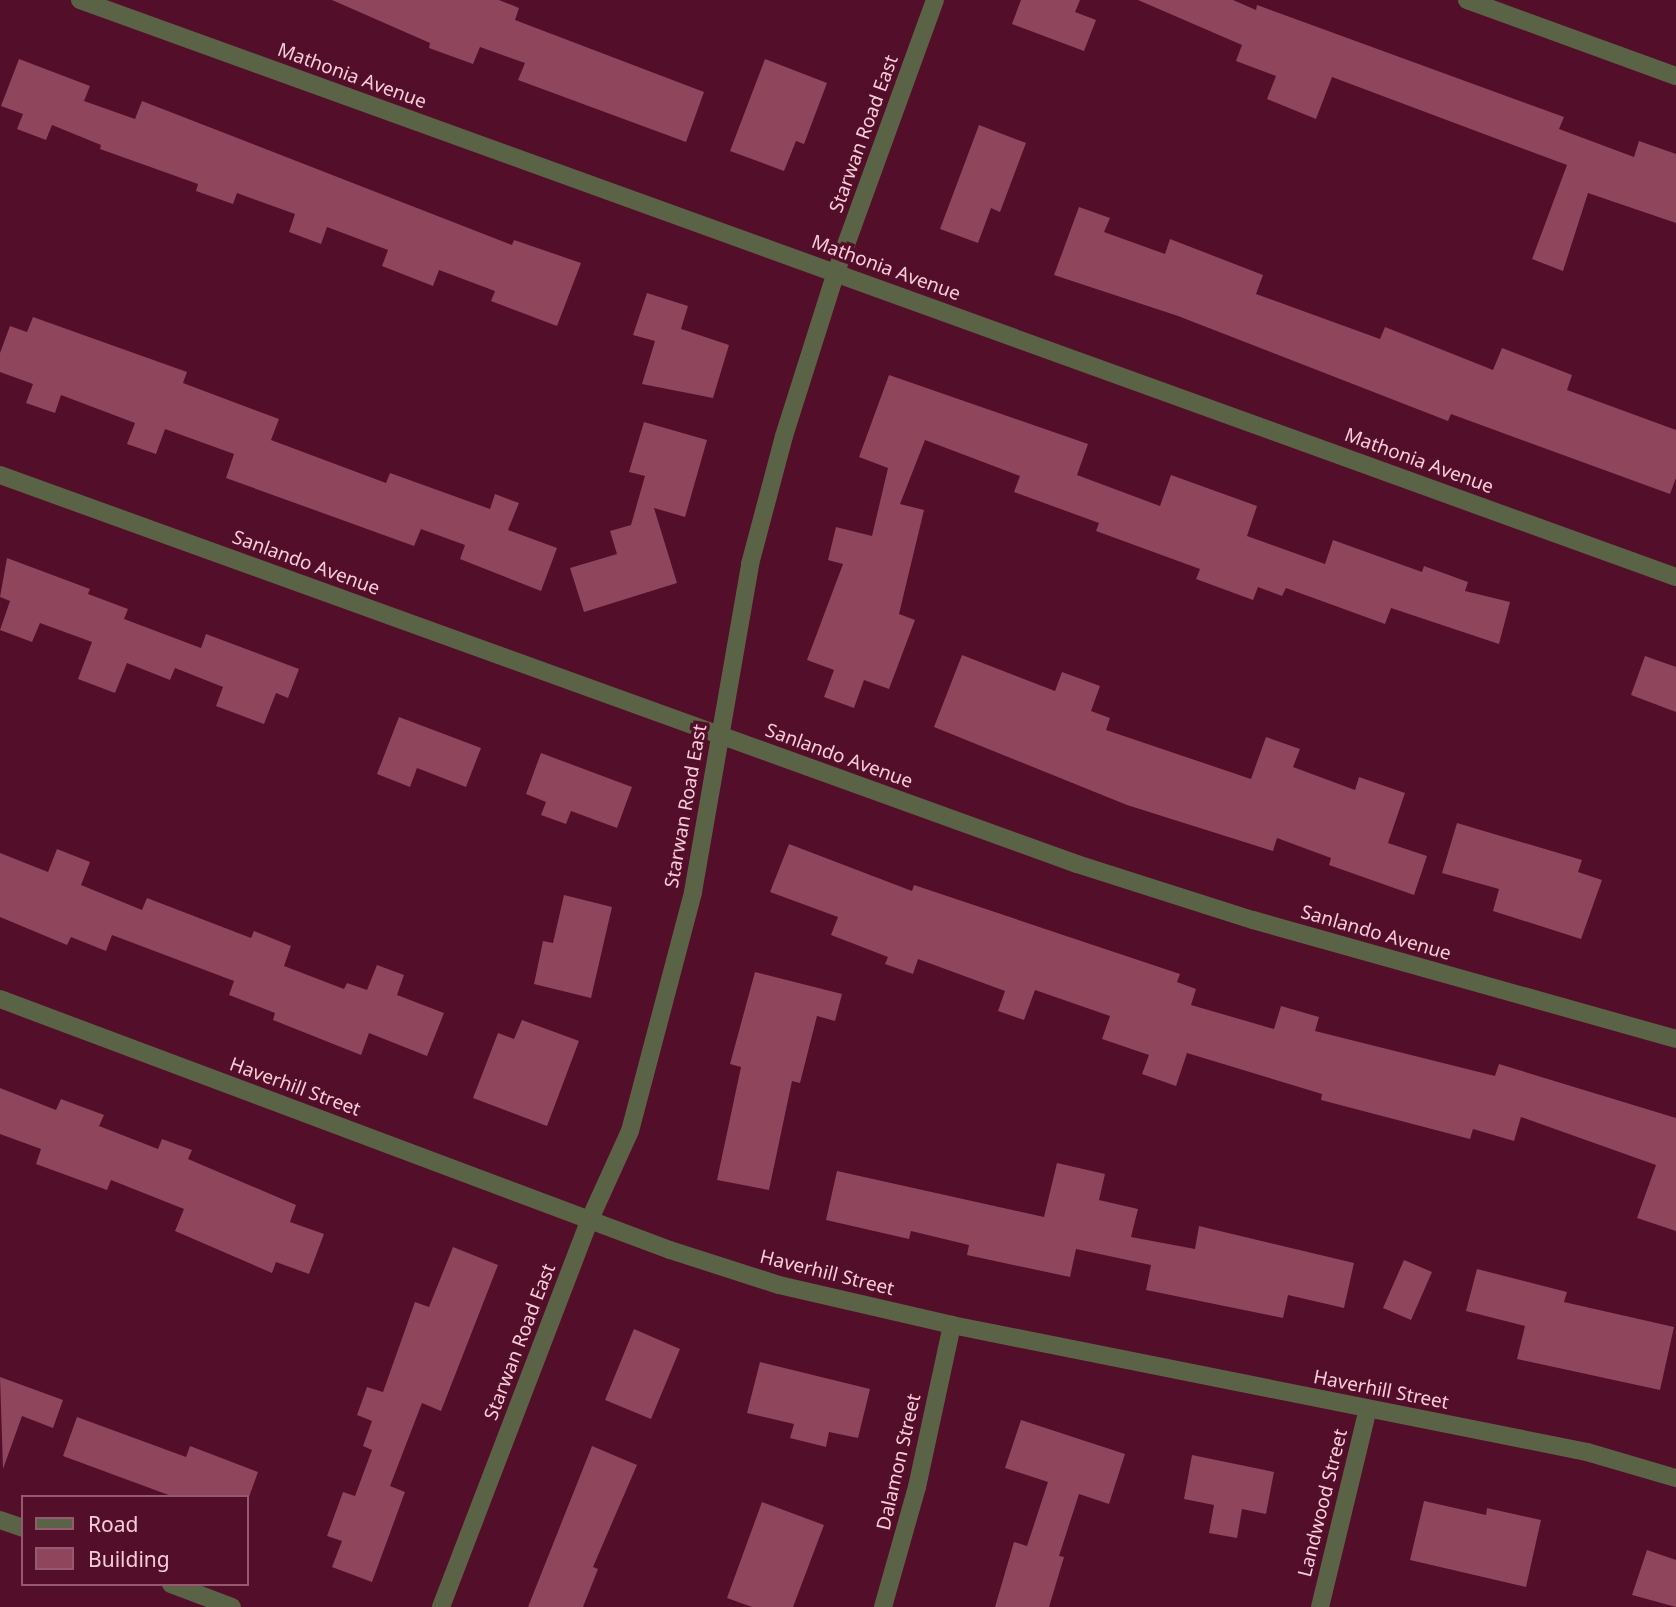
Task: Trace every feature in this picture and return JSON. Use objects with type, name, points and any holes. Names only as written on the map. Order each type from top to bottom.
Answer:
[{"type":"street","name":"Mathonia Avenue","points":[[80,0],[1676,577]]},
{"type":"street","name":"Starwan Road East","points":[[441,1607],[590,1219],[630,1131],[663,1020],[693,892],[750,564],[784,436],[836,272],[935,0]]},
{"type":"street","points":[[1467,0],[1676,76]]},
{"type":"street","name":"Sanlando Avenue","points":[[0,475],[1077,864],[1253,920],[1676,1039]]},
{"type":"street","name":"Haverhill Street","points":[[0,999],[590,1219],[779,1285],[952,1325],[1587,1452],[1676,1478]]},
{"type":"street","name":"Dalamon Street","points":[[883,1607],[917,1487],[952,1325]]},
{"type":"street","name":"Landwood Street","points":[[1320,1607],[1368,1409]]},
{"type":"street","points":[[0,1520],[21,1527]]},
{"type":"street","points":[[177,1586],[232,1607]]},
{"type":"building","points":[[332,0],[499,0],[519,8],[515,20],[704,92],[686,142],[518,80],[525,63],[480,47],[473,64],[429,48],[430,43]]},
{"type":"building","points":[[1021,0],[1080,0],[1075,12],[1096,20],[1084,51],[1012,24]]},
{"type":"building","points":[[1138,0],[1233,0],[1256,10],[1257,5],[1564,117],[1559,129],[1634,157],[1639,141],[1676,154],[1676,223],[1588,193],[1563,271],[1532,259],[1567,165],[1332,77],[1316,119],[1267,99],[1276,76],[1236,61],[1242,45]]},
{"type":"building","points":[[19,59],[90,86],[84,101],[135,119],[142,101],[512,245],[514,240],[581,263],[557,326],[491,301],[495,291],[439,270],[433,286],[382,266],[388,250],[327,227],[321,244],[289,232],[295,214],[237,193],[233,204],[196,191],[198,184],[100,149],[101,145],[52,125],[46,140],[17,129],[23,114],[1,106]]},
{"type":"building","points":[[765,59],[827,83],[804,144],[796,141],[784,171],[730,151]]},
{"type":"building","points":[[979,125],[1026,143],[1000,212],[991,208],[978,243],[940,229]]},
{"type":"building","points":[[1079,207],[1110,218],[1104,232],[1165,254],[1170,239],[1263,275],[1256,294],[1380,339],[1385,327],[1493,370],[1502,348],[1572,375],[1567,390],[1676,430],[1676,478],[1670,494],[1451,414],[1448,421],[1178,316],[1054,275]]},
{"type":"building","points":[[647,293],[688,306],[681,329],[729,345],[713,398],[642,384],[655,341],[633,335]]},
{"type":"building","points":[[33,317],[187,372],[183,383],[279,419],[271,440],[386,483],[390,473],[490,509],[495,494],[519,503],[508,530],[557,548],[541,591],[460,559],[465,545],[421,529],[414,546],[226,478],[234,454],[165,429],[156,454],[127,444],[135,423],[61,395],[55,413],[26,403],[33,384],[0,372],[0,353],[10,326],[27,332]]},
{"type":"building","points":[[889,375],[1088,444],[1077,475],[1160,506],[1171,475],[1257,506],[1247,536],[1325,564],[1333,540],[1422,572],[1424,566],[1468,582],[1465,591],[1510,602],[1499,644],[1391,608],[1385,624],[1286,588],[1282,596],[1258,587],[1253,600],[1196,579],[1200,569],[1096,531],[1099,523],[1014,492],[1020,476],[925,440],[900,504],[924,510],[899,614],[915,620],[889,689],[864,680],[854,708],[824,697],[834,670],[807,660],[843,564],[828,560],[836,527],[872,536],[888,468],[859,457]]},
{"type":"building","points":[[644,422],[707,440],[685,517],[654,508],[677,583],[584,612],[570,568],[617,554],[610,531],[631,525],[645,476],[629,472]]},
{"type":"building","points":[[7,558],[90,589],[88,594],[128,609],[124,619],[201,648],[206,634],[299,669],[288,698],[276,693],[264,724],[216,706],[223,687],[175,668],[170,680],[127,663],[115,693],[78,679],[92,642],[40,623],[32,642],[0,630],[10,601],[0,597]]},
{"type":"building","points":[[962,655],[1055,691],[1062,672],[1100,686],[1091,711],[1110,718],[1106,730],[1251,779],[1266,737],[1300,749],[1293,767],[1355,790],[1359,777],[1405,793],[1388,843],[1427,856],[1414,895],[1329,865],[1331,858],[1277,838],[1273,851],[1127,805],[934,727]]},
{"type":"building","points":[[1645,656],[1676,667],[1676,712],[1631,695]]},
{"type":"building","points":[[399,717],[481,748],[466,787],[417,768],[410,787],[377,774]]},
{"type":"building","points":[[541,753],[632,787],[617,828],[571,811],[566,824],[541,815],[546,802],[526,794]]},
{"type":"building","points":[[1457,823],[1582,860],[1578,872],[1602,880],[1581,939],[1493,911],[1499,889],[1442,873]]},
{"type":"building","points":[[789,844],[912,891],[914,885],[1180,974],[1177,982],[1196,989],[1191,1005],[1274,1029],[1281,1006],[1319,1017],[1315,1031],[1495,1076],[1499,1064],[1676,1118],[1676,1231],[1637,1218],[1656,1165],[1521,1117],[1514,1141],[1473,1129],[1470,1139],[1321,1100],[1322,1094],[1187,1053],[1176,1086],[1142,1074],[1149,1055],[1102,1039],[1110,1016],[1035,990],[1024,1020],[998,1011],[1005,991],[918,959],[913,974],[885,964],[888,957],[831,935],[838,917],[770,892]]},
{"type":"building","points":[[57,849],[90,862],[81,885],[142,910],[147,898],[251,938],[254,931],[291,946],[284,966],[344,989],[347,983],[367,990],[377,965],[404,975],[397,995],[444,1013],[427,1056],[369,1033],[361,1055],[273,1020],[275,1013],[229,995],[234,981],[112,935],[106,951],[71,937],[67,945],[0,917],[0,853],[48,872]]},
{"type":"building","points":[[564,895],[612,907],[591,998],[534,984],[543,941],[553,943]]},
{"type":"building","points":[[755,972],[842,994],[835,1021],[817,1016],[800,1083],[792,1081],[769,1190],[717,1180],[741,1067],[730,1064]]},
{"type":"building","points":[[522,1020],[579,1041],[547,1126],[473,1098],[498,1033],[514,1039]]},
{"type":"building","points":[[0,1088],[56,1110],[61,1099],[104,1115],[99,1126],[158,1149],[162,1139],[192,1150],[188,1159],[296,1205],[290,1222],[324,1234],[309,1274],[276,1262],[272,1273],[175,1231],[184,1209],[111,1180],[107,1190],[36,1164],[41,1149],[0,1134]]},
{"type":"building","points":[[1057,1163],[1105,1174],[1099,1200],[1138,1209],[1131,1237],[1195,1249],[1199,1226],[1354,1263],[1344,1308],[1288,1295],[1283,1318],[1146,1290],[1151,1265],[1076,1249],[1070,1277],[967,1255],[969,1245],[911,1231],[909,1239],[826,1220],[837,1171],[1044,1217]]},
{"type":"building","points":[[453,1247],[498,1265],[441,1411],[422,1403],[390,1486],[405,1492],[372,1582],[332,1567],[342,1541],[327,1536],[343,1492],[355,1496],[372,1450],[363,1446],[372,1421],[357,1415],[367,1387],[383,1392],[415,1302],[429,1307]]},
{"type":"building","points":[[1404,1260],[1432,1272],[1411,1320],[1383,1308]]},
{"type":"building","points":[[1477,1269],[1567,1292],[1564,1302],[1674,1327],[1660,1390],[1517,1359],[1525,1326],[1466,1311]]},
{"type":"building","points":[[634,1329],[680,1349],[651,1419],[605,1400]]},
{"type":"building","points":[[760,1362],[870,1389],[858,1438],[829,1432],[826,1447],[790,1438],[794,1424],[747,1413]]},
{"type":"building","points":[[0,1377],[63,1400],[53,1428],[22,1416],[3,1469]]},
{"type":"building","points":[[77,1417],[186,1457],[190,1446],[258,1472],[249,1497],[169,1495],[63,1456]]},
{"type":"building","points":[[1021,1420],[1125,1454],[1109,1504],[1079,1494],[1059,1556],[1064,1557],[1049,1607],[995,1607],[1014,1542],[1027,1546],[1048,1482],[1005,1468]]},
{"type":"building","points":[[592,1446],[637,1465],[593,1567],[598,1569],[583,1607],[528,1607]]},
{"type":"building","points":[[1192,1455],[1274,1472],[1266,1514],[1242,1509],[1237,1538],[1209,1533],[1214,1505],[1184,1499]]},
{"type":"building","points":[[1424,1501],[1486,1515],[1487,1508],[1541,1520],[1526,1587],[1410,1560]]},
{"type":"building","points":[[762,1502],[824,1525],[793,1607],[752,1607],[727,1598]]},
{"type":"building","points":[[1647,1550],[1676,1560],[1676,1607],[1632,1595]]}]
